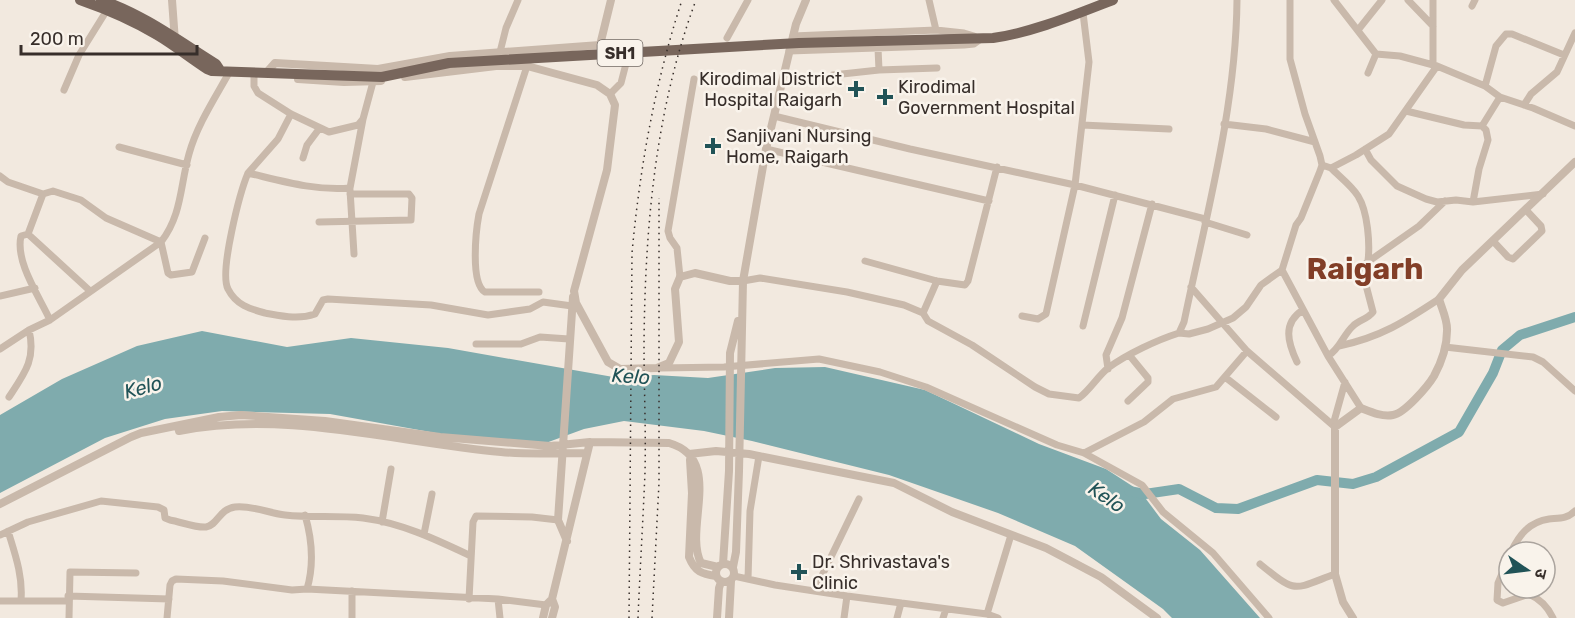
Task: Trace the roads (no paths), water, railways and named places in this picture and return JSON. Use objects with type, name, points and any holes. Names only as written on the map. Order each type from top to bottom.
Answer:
[{"type":"main road","points":[[80,0],[108,10],[175,42],[225,70]]},
{"type":"main road","points":[[101,0],[132,13],[175,42]]},
{"type":"main road","name":"SH1","points":[[225,70],[382,77],[448,63],[799,43],[981,39],[1020,33],[1083,13],[1113,0]]},
{"type":"street","points":[[172,0],[175,42]]},
{"type":"street","points":[[500,52],[510,16],[518,0]]},
{"type":"street","points":[[600,45],[611,0]]},
{"type":"street","points":[[727,38],[748,0]]},
{"type":"street","points":[[717,618],[719,588],[736,552],[743,280],[766,149],[793,36],[806,0]]},
{"type":"street","points":[[930,0],[936,30]]},
{"type":"street","points":[[1179,333],[1184,322],[1224,124],[1237,45],[1237,0]]},
{"type":"street","points":[[680,276],[695,273],[730,280],[760,278],[847,292],[904,305],[923,313],[928,321],[972,345],[1035,387],[1049,394],[1078,398],[1085,394],[1108,369],[1158,340],[1223,324],[1239,313],[1262,285],[1282,270],[1296,225],[1311,195],[1322,165],[1290,59],[1290,0]]},
{"type":"street","points":[[1334,0],[1376,54],[1435,65],[1485,86],[1500,97],[1575,126]]},
{"type":"street","points":[[1358,30],[1382,0]]},
{"type":"street","points":[[1408,0],[1433,26]]},
{"type":"street","points":[[1331,168],[1389,134],[1435,65],[1433,0]]},
{"type":"street","points":[[64,90],[79,55],[108,10]]},
{"type":"street","points":[[1022,316],[1038,319],[1046,314],[1075,186],[1089,62],[1083,13]]},
{"type":"street","points":[[793,36],[936,30],[964,33],[981,39]]},
{"type":"street","points":[[1524,105],[1531,94],[1557,72],[1575,33]]},
{"type":"street","points":[[1485,86],[1496,46],[1506,34],[1512,34],[1564,55]]},
{"type":"street","points":[[789,51],[964,45],[974,44],[981,39]]},
{"type":"street","points":[[272,72],[275,63],[378,69],[450,56],[600,45],[626,48],[629,52],[621,83],[610,94]]},
{"type":"street","points":[[878,48],[879,70]]},
{"type":"street","points":[[1368,73],[1376,54]]},
{"type":"street","points":[[363,119],[352,128],[329,132],[319,129],[258,93],[251,72],[268,77],[374,82],[496,66],[527,66],[597,86],[610,94],[615,105],[607,170],[574,291],[572,306],[558,517],[567,541]]},
{"type":"street","points":[[527,66],[478,214],[475,236],[476,259],[479,285],[485,292],[539,292]]},
{"type":"street","points":[[833,75],[879,70],[937,68]]},
{"type":"street","points":[[0,349],[29,330],[50,320],[89,290],[150,251],[170,231],[180,205],[187,165],[200,125],[225,70]]},
{"type":"street","points":[[657,368],[669,363],[680,342],[675,289],[680,276],[677,248],[668,231],[694,79]]},
{"type":"street","points":[[354,254],[350,191],[363,119],[374,82]]},
{"type":"street","points":[[1482,126],[1500,97]]},
{"type":"street","points":[[1406,111],[1482,126],[1486,130],[1488,140],[1473,202]]},
{"type":"street","points":[[291,114],[278,139],[248,173],[240,197],[226,277],[229,291],[238,302],[251,310],[299,318],[315,314],[323,300],[328,299],[431,305],[488,315],[530,309],[543,302],[572,306]]},
{"type":"street","points":[[774,116],[910,150],[997,167],[1152,204],[1247,235]]},
{"type":"street","points":[[1082,124],[1169,129]]},
{"type":"street","points":[[1224,124],[1266,129],[1315,142]]},
{"type":"street","points":[[303,159],[308,145],[319,129]]},
{"type":"street","points":[[120,147],[187,165]]},
{"type":"street","points":[[766,149],[989,201]]},
{"type":"street","points":[[1365,149],[1371,160],[1397,186],[1426,200],[1473,202],[1543,194]]},
{"type":"street","points":[[1339,346],[1366,340],[1395,327],[1439,299],[1462,270],[1575,162]]},
{"type":"street","points":[[1322,165],[1331,168],[1358,196],[1370,240],[1368,261]]},
{"type":"street","points":[[866,261],[937,281],[965,285],[997,167]]},
{"type":"street","points":[[248,173],[299,185],[350,191],[409,194],[412,198],[411,220],[319,222]]},
{"type":"street","points":[[0,176],[8,182],[43,194],[53,191],[87,202],[105,218],[161,242]]},
{"type":"street","points":[[28,234],[43,194]]},
{"type":"street","points":[[1083,326],[1114,195]]},
{"type":"street","points":[[1328,356],[1339,346],[1354,324],[1373,312],[1362,270],[1368,261],[1419,226],[1444,201]]},
{"type":"street","points":[[1108,369],[1106,355],[1122,318],[1152,204]]},
{"type":"street","points":[[1493,241],[1508,257],[1513,259],[1542,231],[1541,226],[1526,210]]},
{"type":"street","points":[[28,234],[89,290]]},
{"type":"street","points":[[28,234],[21,236],[20,257],[50,320]]},
{"type":"street","points":[[161,242],[168,273],[174,276],[192,272],[205,238]]},
{"type":"street","points":[[1282,270],[1328,356],[1361,408],[1374,414],[1397,414],[1409,405],[1433,377],[1445,347],[1448,328],[1439,299]]},
{"type":"street","points":[[923,313],[937,281]]},
{"type":"street","points":[[1191,287],[1247,351],[1334,426]]},
{"type":"street","points":[[0,296],[35,288]]},
{"type":"street","points":[[574,291],[576,303],[608,362],[620,369],[724,367],[819,359],[880,372],[926,387],[1057,445],[1084,453],[1142,485],[1163,512],[1214,553],[1269,618]]},
{"type":"street","points":[[1298,362],[1289,345],[1288,334],[1293,318],[1304,310]]},
{"type":"street","points":[[729,618],[725,573],[730,353],[741,312]]},
{"type":"street","points":[[9,397],[29,363],[32,344],[29,330]]},
{"type":"street","points":[[476,344],[521,344],[540,337],[569,339]]},
{"type":"street","points":[[1445,347],[1533,357],[1543,362],[1575,391]]},
{"type":"street","points":[[1084,453],[1144,422],[1173,399],[1216,387],[1247,351]]},
{"type":"street","points":[[1128,401],[1148,382],[1148,378],[1130,356]]},
{"type":"street","points":[[1225,377],[1276,417]]},
{"type":"street","points":[[1345,382],[1334,426],[1335,574],[1343,602],[1353,618]]},
{"type":"street","points":[[1334,426],[1361,408]]},
{"type":"street","points":[[0,504],[141,433],[219,417],[241,415],[325,420],[440,438],[550,446],[590,442],[669,443],[681,447],[689,454],[692,493],[689,558],[699,573],[725,573],[775,585],[946,609],[963,614],[987,614],[998,618]]},
{"type":"street","points":[[0,508],[66,473],[144,438],[193,428],[244,424],[299,425],[502,452],[587,453]]},
{"type":"street","points":[[543,618],[567,541],[590,442]]},
{"type":"street","points":[[689,454],[716,452],[749,454],[894,483],[952,512],[1046,548],[1101,577],[1157,618]]},
{"type":"street","points":[[748,579],[750,511],[759,456]]},
{"type":"street","points":[[382,522],[392,469]]},
{"type":"street","points":[[424,534],[432,494]]},
{"type":"street","points":[[815,590],[859,498]]},
{"type":"street","points":[[0,535],[28,522],[101,501],[158,507],[164,510],[165,518],[205,527],[213,524],[224,509],[237,506],[282,514],[382,522],[424,534],[471,556]]},
{"type":"street","points":[[1517,540],[1529,526],[1570,516],[1575,511]]},
{"type":"street","points":[[305,515],[312,564],[307,589]]},
{"type":"street","points":[[469,599],[473,522],[478,515],[558,517]]},
{"type":"street","points":[[8,531],[19,569],[21,600]]},
{"type":"street","points":[[987,614],[1011,535]]},
{"type":"street","points":[[1260,564],[1291,587],[1300,587],[1335,574]]},
{"type":"street","points":[[69,618],[70,572],[136,573]]},
{"type":"street","points":[[168,618],[170,585],[176,579],[223,581],[292,590],[549,602],[555,607],[552,618]]},
{"type":"street","points":[[352,591],[352,618]]},
{"type":"street","points":[[844,618],[847,596]]},
{"type":"street","points":[[0,601],[169,599]]},
{"type":"street","points":[[498,599],[500,618]]},
{"type":"street","points":[[1497,600],[1503,603],[1511,600]]},
{"type":"street","points":[[1539,600],[1553,618]]},
{"type":"street","points":[[897,618],[901,603]]},
{"type":"street","points":[[943,618],[946,609]]},
{"type":"water","name":"Kelo","points":[[202,331],[287,347],[351,338],[448,348],[619,378],[654,375],[708,378],[775,368],[825,367],[925,390],[1039,444],[1106,469],[1140,491],[1161,519],[1200,550],[1260,618],[1172,618],[1163,609],[1075,546],[998,513],[889,475],[704,431],[624,421],[584,429],[543,444],[469,439],[330,414],[222,411],[165,419],[105,438],[0,493],[0,415],[62,379],[137,346]]},
{"type":"waterway","name":"Kelo","points":[[1129,491],[1145,494],[1179,489],[1216,508],[1238,509],[1317,480],[1353,484],[1376,477],[1459,432],[1493,373],[1502,350],[1520,335],[1575,317]]},
{"type":"railway","points":[[629,618],[632,253],[639,188],[656,94],[682,0]]},
{"type":"railway","points":[[638,618],[645,472],[644,345],[650,213],[655,170],[671,84],[696,0]]},
{"type":"railway","points":[[652,618],[659,483],[659,198]]},
{"type":"place","name":"Kirodimal District Hospital Raigarh","points":[[856,89]]},
{"type":"place","name":"Kirodimal Government Hospital","points":[[885,97]]},
{"type":"place","name":"Sanjivani Nursing Home, Raigarh","points":[[713,146]]},
{"type":"place","name":"Dr. Shrivastava's Clinic","points":[[799,572]]},
{"type":"district","name":"Raigarh","points":[[1365,269]]}]
